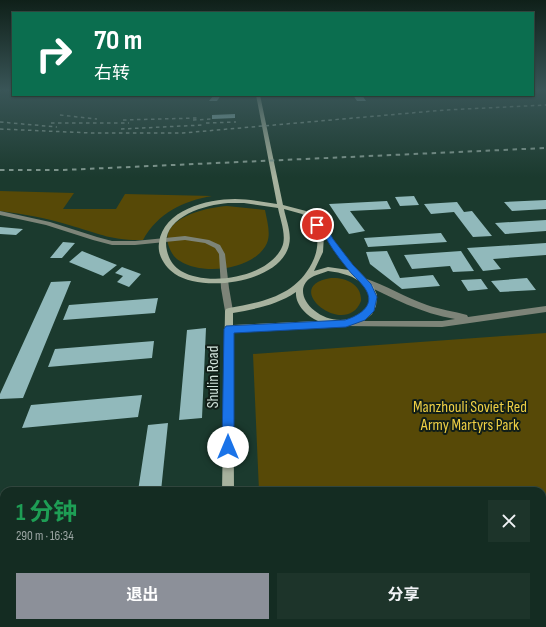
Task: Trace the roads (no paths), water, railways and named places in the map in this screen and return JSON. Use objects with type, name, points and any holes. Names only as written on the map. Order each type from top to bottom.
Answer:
[{"type":"main road","points":[[229,329],[341,324],[362,318],[371,309],[373,297],[371,291],[335,246],[324,228],[314,219],[294,209],[281,207],[243,202],[217,202],[197,207],[172,223],[164,234],[162,246],[165,257],[173,268],[180,272],[194,278],[209,281],[239,279],[265,269],[282,253],[285,247],[286,234],[281,207],[263,119]]},
{"type":"main road","points":[[229,311],[278,299],[291,292],[303,280],[313,268],[321,247],[322,236],[314,219]]},
{"type":"main road","points":[[341,324],[319,320],[308,312],[303,306],[298,295],[303,280],[315,272],[328,269],[341,270],[362,279]]},
{"type":"main road","name":"Shulin Road","points":[[228,487],[229,311]]},
{"type":"street","points":[[0,214],[48,223],[95,239],[112,243],[135,243],[185,238],[207,241],[218,247],[222,254],[229,311]]},
{"type":"street","points":[[362,279],[416,304],[440,313],[460,317],[478,318]]},
{"type":"street","points":[[341,324],[442,324],[546,309]]},
{"type":"railway","points":[[123,120],[150,119]]},
{"type":"railway","points":[[193,120],[207,119]]},
{"type":"railway","points":[[0,129],[92,133],[183,133],[340,119]]},
{"type":"railway","points":[[0,122],[57,127]]},
{"type":"railway","points":[[206,123],[236,122]]},
{"type":"railway","points":[[51,123],[129,123]]},
{"type":"railway","points":[[121,129],[203,125]]},
{"type":"railway","points":[[0,170],[63,170],[546,148]]},
{"type":"park label","name":"Manzhouli Soviet Red Army Martyrs Park","points":[[470,415]]}]
